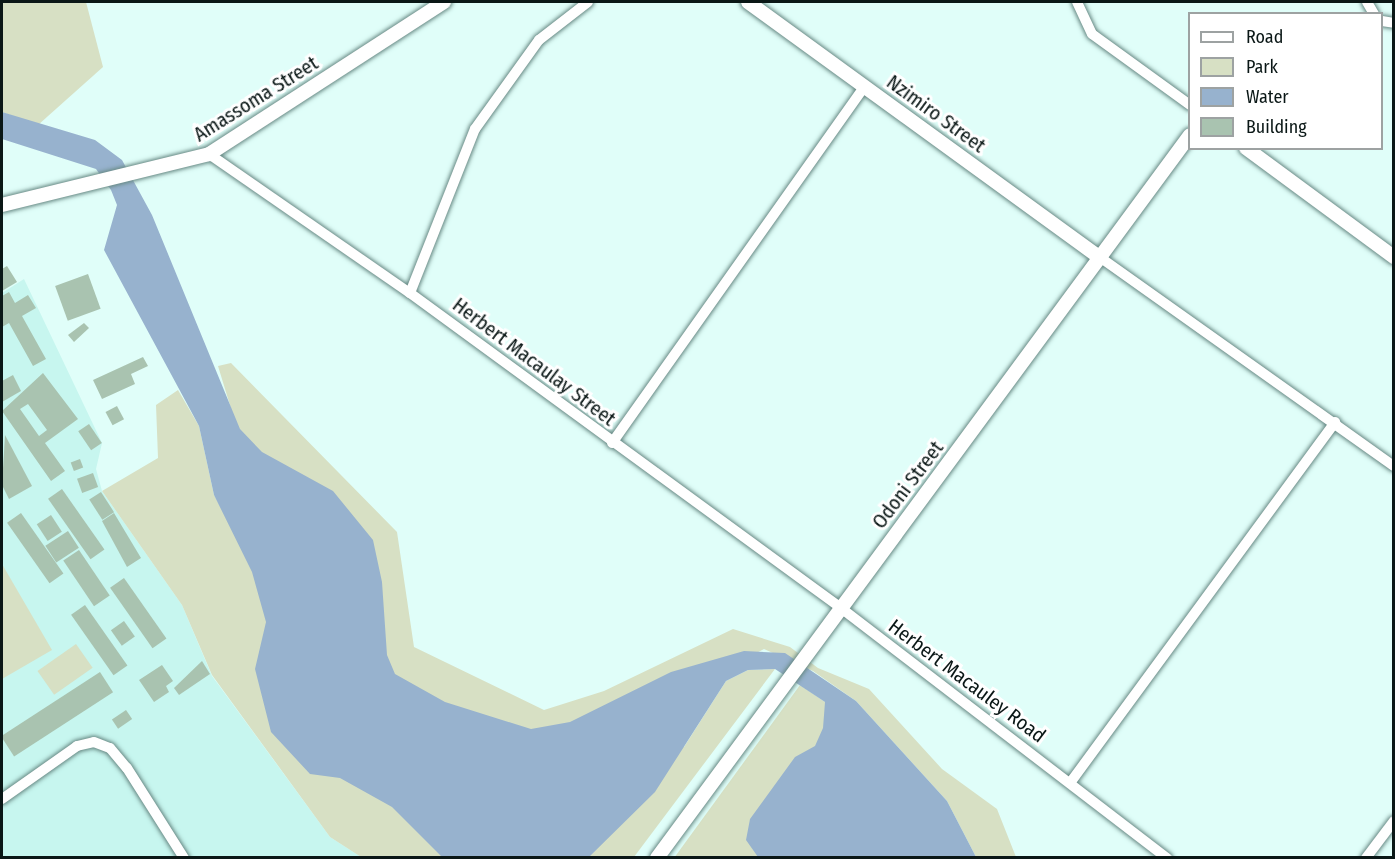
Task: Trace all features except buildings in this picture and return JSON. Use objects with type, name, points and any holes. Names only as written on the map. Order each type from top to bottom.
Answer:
[{"type":"street","name":"Amassoma Street","points":[[2,205],[145,173],[209,154],[444,2]]},
{"type":"street","points":[[410,293],[469,137],[539,40],[588,2]]},
{"type":"street","name":"Nzimiro Street","points":[[748,2],[1101,258]]},
{"type":"street","points":[[1077,2],[1092,34],[1188,104]]},
{"type":"street","points":[[612,443],[865,86]]},
{"type":"street","name":"Odoni Street","points":[[657,858],[807,655],[837,606],[1101,258],[1188,138]]},
{"type":"street","points":[[1249,150],[1394,257]]},
{"type":"street","name":"Herbert Macaulay Street","points":[[209,154],[410,293],[837,606]]},
{"type":"street","points":[[1101,258],[1394,466]]},
{"type":"street","points":[[1070,783],[1335,422]]},
{"type":"street","name":"Herbert Macauley Road","points":[[837,606],[1167,858]]},
{"type":"street","points":[[2,799],[77,746],[94,742],[110,748],[127,768],[184,858]]},
{"type":"street","points":[[1366,858],[1394,820]]},
{"type":"shaded area","points":[[24,279],[102,443],[96,469],[102,491],[182,605],[212,676],[330,837],[361,857],[2,858],[2,293]]},
{"type":"green space","points":[[2,2],[86,2],[103,67],[38,125],[2,112]]},
{"type":"green space","points":[[231,363],[397,532],[414,647],[544,710],[604,691],[733,629],[790,647],[818,668],[869,689],[942,769],[997,809],[1016,857],[976,857],[947,801],[856,701],[813,671],[764,649],[481,798],[255,487],[218,366]]},
{"type":"green space","points":[[178,390],[199,426],[214,495],[338,722],[684,747],[726,681],[748,670],[775,669],[634,857],[361,857],[330,837],[212,675],[182,605],[102,491],[158,458],[156,405]]},
{"type":"green space","points":[[2,564],[52,650],[2,679]]},
{"type":"green space","points":[[76,644],[93,668],[54,695],[37,671]]},
{"type":"green space","points":[[800,685],[825,702],[934,858],[674,858]]},
{"type":"water","points":[[2,112],[95,140],[122,160],[152,215],[240,429],[262,452],[333,491],[373,540],[382,582],[387,655],[395,674],[445,702],[531,729],[570,722],[671,672],[744,651],[785,653],[856,701],[947,801],[976,857],[758,857],[746,840],[750,819],[795,757],[815,746],[823,728],[825,702],[775,669],[748,670],[726,681],[655,792],[589,857],[442,857],[392,807],[340,778],[310,774],[271,732],[255,669],[266,622],[252,572],[214,495],[199,426],[104,250],[117,205],[111,190],[96,169],[2,139]]}]
